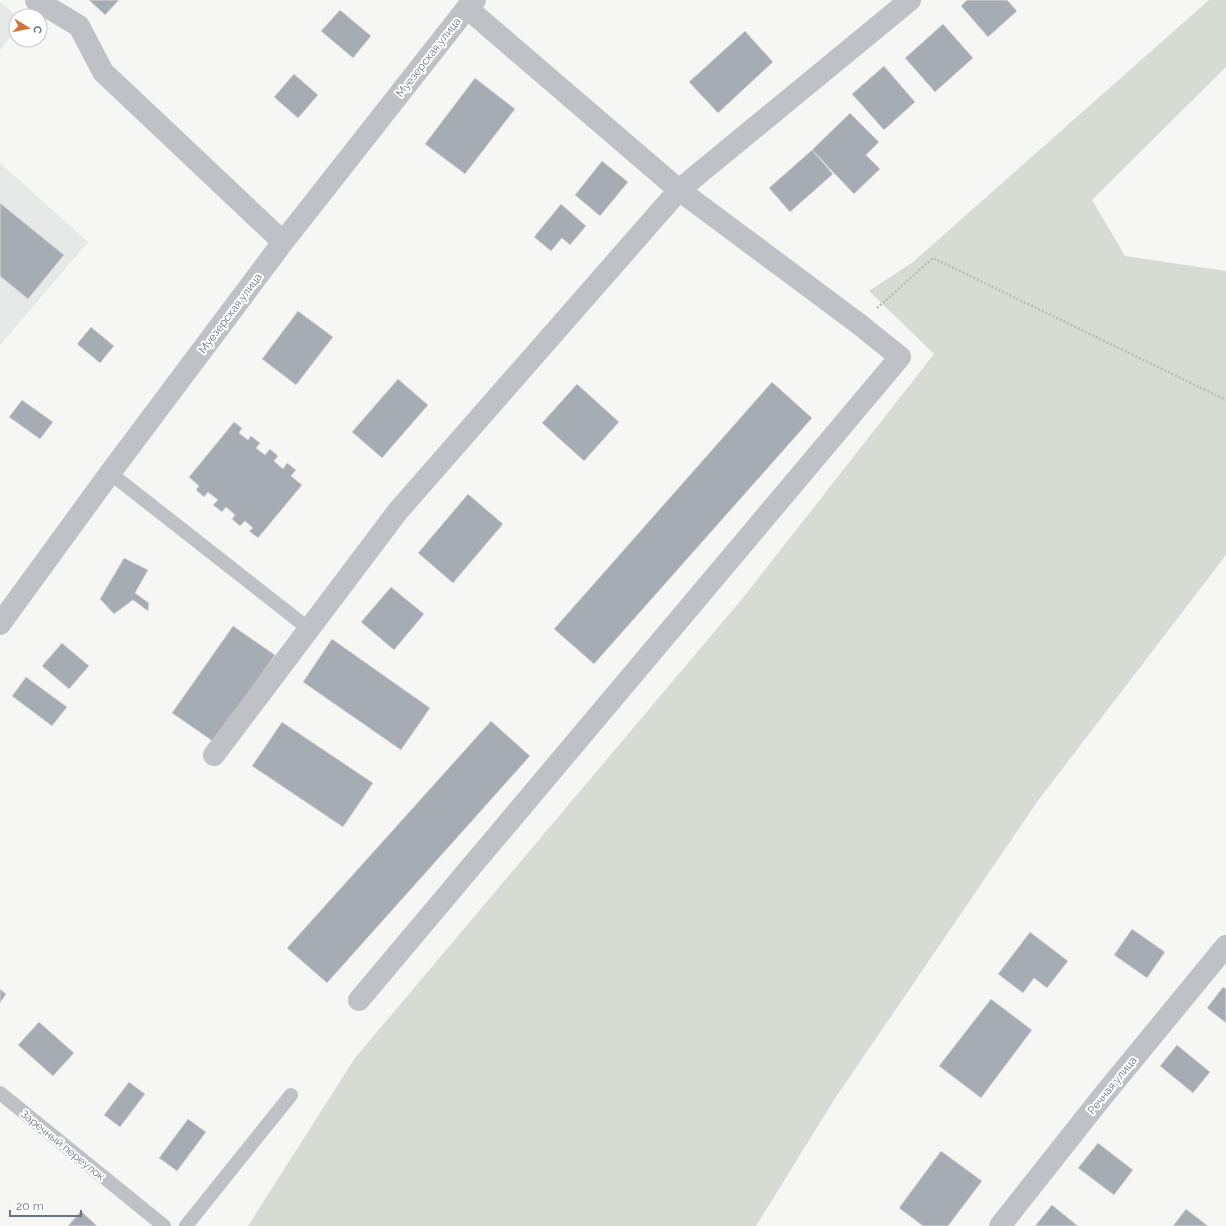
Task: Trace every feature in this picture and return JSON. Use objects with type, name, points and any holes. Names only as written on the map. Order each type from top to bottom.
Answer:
[{"type":"street","points":[[36,0],[79,26],[103,72],[283,242]]},
{"type":"street","points":[[214,755],[398,511],[679,190],[910,0]]},
{"type":"street","points":[[359,1000],[900,357],[859,324],[679,190],[471,4]]},
{"type":"street","name":"Муезерская улица","points":[[0,624],[110,473],[283,242],[471,4]]},
{"type":"street","name":"Речная улица","points":[[1000,1226],[1107,1091],[1226,946]]},
{"type":"lane","points":[[110,473],[309,629]]},
{"type":"lane","name":"Заречный переулок","points":[[0,1093],[164,1226]]},
{"type":"lane","points":[[186,1226],[291,1095]]},
{"type":"path","points":[[859,324],[933,258],[1226,400]]},
{"type":"shaded area","points":[[1209,0],[1226,0],[1226,68],[1092,200],[1125,256],[1226,271],[1226,555],[1037,802],[834,1100],[756,1226],[248,1226],[355,1058],[742,599],[934,354],[869,291],[913,262]]},
{"type":"shaded area","points":[[0,2],[8,9],[8,40],[0,50]]},
{"type":"shaded area","points":[[0,163],[88,242],[0,345]]},
{"type":"building","points":[[89,0],[119,0],[105,15]]},
{"type":"building","points":[[967,0],[1007,0],[1017,11],[988,37],[961,6]]},
{"type":"building","points":[[340,10],[371,36],[353,58],[321,31]]},
{"type":"building","points":[[943,24],[973,58],[935,92],[905,58]]},
{"type":"building","points":[[745,31],[773,62],[718,113],[689,82]]},
{"type":"building","points":[[884,66],[915,102],[884,130],[852,94]]},
{"type":"building","points":[[294,74],[318,95],[298,118],[274,97]]},
{"type":"building","points":[[475,78],[515,109],[465,174],[425,144]]},
{"type":"building","points":[[850,113],[879,142],[866,155],[880,169],[854,194],[812,150]]},
{"type":"building","points":[[812,150],[833,174],[790,212],[769,188]]},
{"type":"building","points":[[602,161],[628,182],[600,216],[575,195]]},
{"type":"building","points":[[0,203],[64,255],[28,299],[0,276]]},
{"type":"building","points":[[561,204],[586,226],[570,245],[562,238],[551,251],[534,237]]},
{"type":"building","points":[[298,311],[333,337],[296,385],[262,359]]},
{"type":"building","points":[[91,327],[114,346],[100,363],[77,344]]},
{"type":"building","points":[[398,379],[428,405],[382,458],[352,432]]},
{"type":"building","points":[[772,382],[812,418],[594,664],[554,629]]},
{"type":"building","points":[[577,384],[619,422],[584,461],[542,423]]},
{"type":"building","points":[[22,400],[53,422],[40,439],[9,417]]},
{"type":"building","points":[[234,422],[242,428],[239,433],[248,440],[251,436],[260,443],[256,448],[265,455],[270,449],[278,456],[274,461],[283,469],[287,463],[296,470],[291,476],[302,485],[258,538],[249,531],[253,528],[245,521],[240,526],[232,519],[235,515],[226,507],[222,512],[213,505],[218,500],[208,492],[204,497],[196,490],[199,486],[189,477]]},
{"type":"building","points":[[468,494],[503,524],[453,583],[418,553]]},
{"type":"building","points":[[124,558],[148,570],[135,593],[149,603],[148,611],[133,600],[114,614],[100,599]]},
{"type":"building","points":[[391,587],[424,614],[394,650],[361,622]]},
{"type":"building","points":[[233,626],[275,655],[214,742],[172,713]]},
{"type":"building","points":[[332,639],[430,708],[401,750],[303,682]]},
{"type":"building","points":[[62,643],[89,666],[69,689],[42,666]]},
{"type":"building","points":[[26,677],[67,707],[52,726],[12,696]]},
{"type":"building","points":[[491,721],[530,756],[327,983],[287,948]]},
{"type":"building","points":[[282,722],[373,783],[343,827],[252,766]]},
{"type":"building","points":[[1132,929],[1165,952],[1147,978],[1114,955]]},
{"type":"building","points":[[1030,932],[1068,961],[1047,988],[1034,978],[1023,993],[998,974]]},
{"type":"building","points":[[1223,987],[1226,989],[1226,1023],[1207,1008]]},
{"type":"building","points":[[0,989],[6,994],[0,1003]]},
{"type":"building","points":[[991,999],[1032,1030],[981,1098],[939,1066]]},
{"type":"building","points":[[39,1022],[74,1053],[53,1076],[18,1045]]},
{"type":"building","points":[[1177,1045],[1210,1072],[1193,1093],[1160,1066]]},
{"type":"building","points":[[129,1082],[145,1094],[120,1127],[104,1115]]},
{"type":"building","points":[[188,1119],[206,1132],[177,1171],[159,1158]]},
{"type":"building","points":[[1098,1143],[1133,1170],[1114,1195],[1078,1168]]},
{"type":"building","points":[[941,1151],[982,1181],[948,1226],[923,1226],[899,1208]]},
{"type":"building","points":[[1052,1205],[1078,1226],[1035,1226]]},
{"type":"building","points":[[1186,1209],[1208,1226],[1173,1226]]},
{"type":"building","points":[[81,1211],[97,1226],[68,1226]]}]
